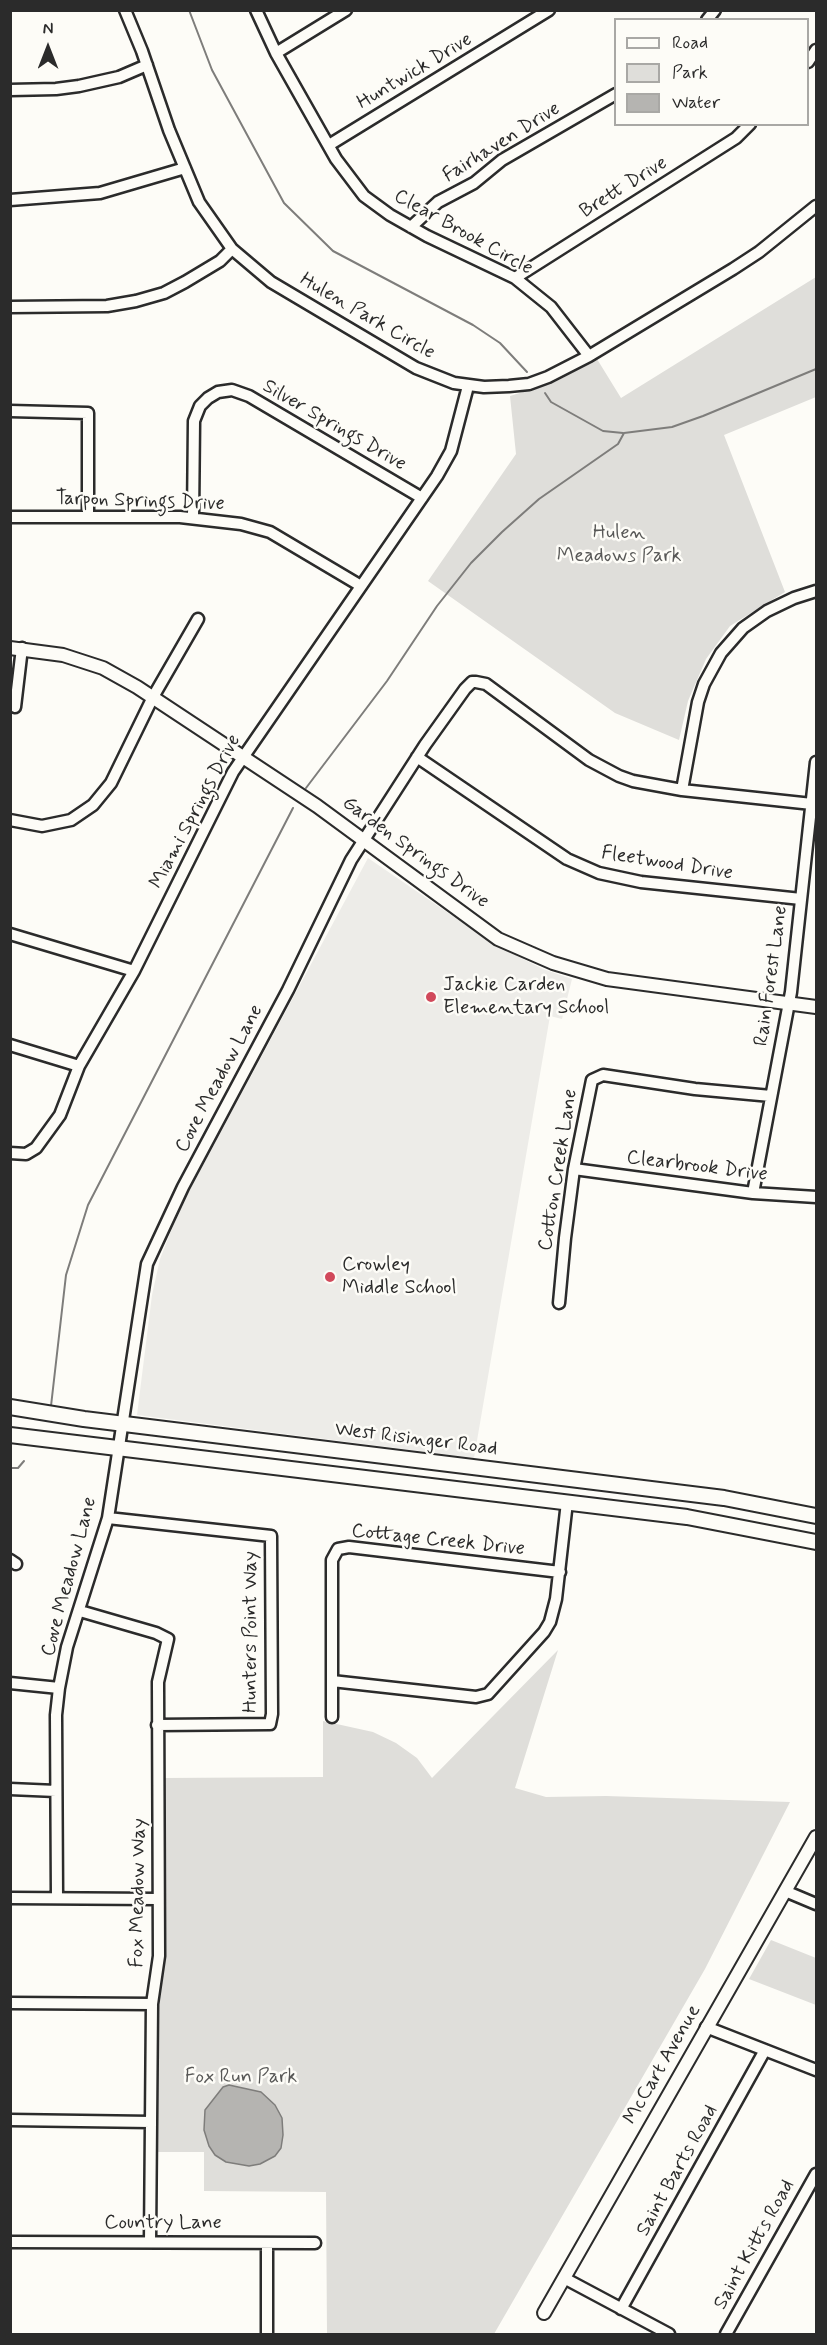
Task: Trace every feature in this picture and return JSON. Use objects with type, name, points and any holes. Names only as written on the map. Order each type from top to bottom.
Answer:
[{"type":"main road","name":"West Risinger Road","points":[[10,1407],[724,1498],[816,1516]]},
{"type":"main road","points":[[10,1435],[687,1517],[816,1542]]},
{"type":"main road","points":[[567,1502],[570,1480]]},
{"type":"street","name":"Hulen Park Circle","points":[[125,10],[199,202],[232,249],[271,282],[392,355],[425,372],[454,383],[468,386],[509,386],[529,384],[548,378],[589,356],[750,258],[816,206]]},
{"type":"street","name":"Clear Brook Circle","points":[[256,10],[276,53],[336,159],[364,196],[411,227],[515,278],[551,307],[589,356]]},
{"type":"street","points":[[276,53],[346,10]]},
{"type":"street","name":"Huntwick Drive","points":[[329,146],[549,10]]},
{"type":"street","points":[[10,90],[79,86],[119,77],[147,65]]},
{"type":"street","name":"Fairhaven Drive","points":[[411,227],[438,202],[474,183],[502,160],[614,95]]},
{"type":"street","name":"Brett Drive","points":[[515,278],[726,145],[748,126]]},
{"type":"street","points":[[10,200],[100,193],[185,168]]},
{"type":"street","points":[[10,307],[107,306],[136,301],[164,293],[204,272],[232,249]]},
{"type":"street","name":"Miami Springs Drive","points":[[10,1153],[26,1154],[44,1139],[60,1115],[79,1066],[134,971],[242,757],[422,498],[451,452],[468,386]]},
{"type":"street","name":"Silver Springs Drive","points":[[193,518],[194,422],[200,406],[208,398],[218,392],[232,390],[249,396],[422,498]]},
{"type":"street","points":[[10,411],[88,412],[88,518]]},
{"type":"street","name":"Tarpon Springs Drive","points":[[10,517],[193,518],[241,524],[270,532],[361,586]]},
{"type":"street","points":[[682,790],[698,702],[704,684],[721,653],[743,628],[767,611],[794,598],[816,591]]},
{"type":"street","points":[[10,820],[42,826],[70,820],[93,804],[111,783],[153,697],[198,619]]},
{"type":"street","name":"Garden Springs Drive","points":[[15,707],[16,648],[63,655],[103,669],[153,697],[363,839],[498,939],[553,963],[607,979],[816,1007]]},
{"type":"street","name":"Cove Meadow Lane","points":[[57,1898],[56,1714],[59,1688],[68,1647],[108,1518],[147,1264],[201,1152],[288,990],[363,839],[417,757],[465,689],[472,682],[476,682],[486,684],[589,760],[619,776],[633,781],[682,790],[812,804]]},
{"type":"street","name":"Fleetwood Drive","points":[[417,757],[567,859],[599,873],[641,882],[801,899]]},
{"type":"street","name":"Rain Forest Lane","points":[[753,1193],[789,1003],[816,762]]},
{"type":"street","points":[[10,934],[134,971]]},
{"type":"street","points":[[10,1045],[79,1066]]},
{"type":"street","name":"Cotton Creek Lane","points":[[559,1303],[564,1238],[574,1169],[592,1080],[603,1075],[695,1089],[771,1096]]},
{"type":"street","name":"Clearbrook Drive","points":[[574,1169],[753,1193],[816,1197]]},
{"type":"street","points":[[332,1681],[476,1697],[485,1696],[547,1628],[556,1599],[567,1502]]},
{"type":"street","name":"Hunters Point Way","points":[[108,1518],[271,1536],[272,1713],[270,1724],[157,1725]]},
{"type":"street","name":"Cottage Creek Drive","points":[[332,1717],[333,1560],[338,1549],[349,1547],[560,1572]]},
{"type":"street","name":"Fox Meadow Way","points":[[80,1611],[156,1633],[168,1639],[159,1677],[157,1725],[159,1956],[152,2004],[150,2242]]},
{"type":"street","points":[[10,1683],[59,1688]]},
{"type":"street","points":[[10,1789],[56,1791]]},
{"type":"street","name":"McCart Avenue","points":[[544,2313],[816,1837]]},
{"type":"street","points":[[785,1891],[816,1904]]},
{"type":"street","points":[[10,1898],[158,1899]]},
{"type":"street","points":[[10,2002],[152,2004]]},
{"type":"street","points":[[706,2027],[816,2070]]},
{"type":"street","name":"Saint Barts Road","points":[[621,2309],[765,2050]]},
{"type":"street","points":[[10,2120],[151,2122]]},
{"type":"street","name":"Saint Kitts Road","points":[[726,2334],[816,2174]]},
{"type":"street","name":"Country Lane","points":[[10,2242],[315,2243]]},
{"type":"street","points":[[267,2243],[267,2334]]},
{"type":"street","points":[[564,2278],[669,2334]]},
{"type":"shaded area","name":"Crowley Middle School","points":[[368,858],[495,945],[543,969],[572,979],[562,1019],[550,1016],[474,1458],[137,1415],[152,1295],[160,1259],[171,1231],[185,1199]]},
{"type":"green space","name":"Hulen Meadows Park","points":[[816,277],[816,397],[724,435],[785,592],[730,626],[706,659],[688,701],[679,740],[615,713],[428,581],[516,454],[510,396],[555,382],[597,359],[621,398]]},
{"type":"green space","name":"Fox Run Park","points":[[558,1650],[515,1788],[546,1797],[606,1796],[790,1802],[705,1969],[494,2334],[327,2334],[326,2192],[204,2191],[204,2152],[157,2152],[158,1997],[165,1948],[164,1778],[323,1777],[323,1721],[373,1732],[396,1743],[417,1758],[432,1778]]},
{"type":"green space","points":[[771,1940],[816,1958],[816,2005],[749,1979]]},
{"type":"water","points":[[229,2085],[261,2092],[275,2105],[282,2118],[281,2148],[275,2156],[260,2164],[249,2166],[226,2162],[215,2155],[209,2146],[204,2130],[205,2110],[223,2087]]},
{"type":"waterway","points":[[189,10],[212,70],[284,203],[333,251],[473,325],[500,343],[527,372]]},
{"type":"waterway","points":[[306,788],[387,681],[437,606],[471,563],[539,499],[618,444],[624,433],[672,427],[816,369]]},
{"type":"waterway","points":[[545,393],[551,402],[603,431],[623,433]]},
{"type":"waterway","points":[[51,1406],[66,1275],[88,1205],[293,808]]},
{"type":"waterway","points":[[10,1468],[18,1468],[24,1461]]},
{"type":"place","name":"Jackie Carden Elementary School","points":[[431,997]]},
{"type":"place","name":"Crowley Middle School","points":[[330,1277]]}]
